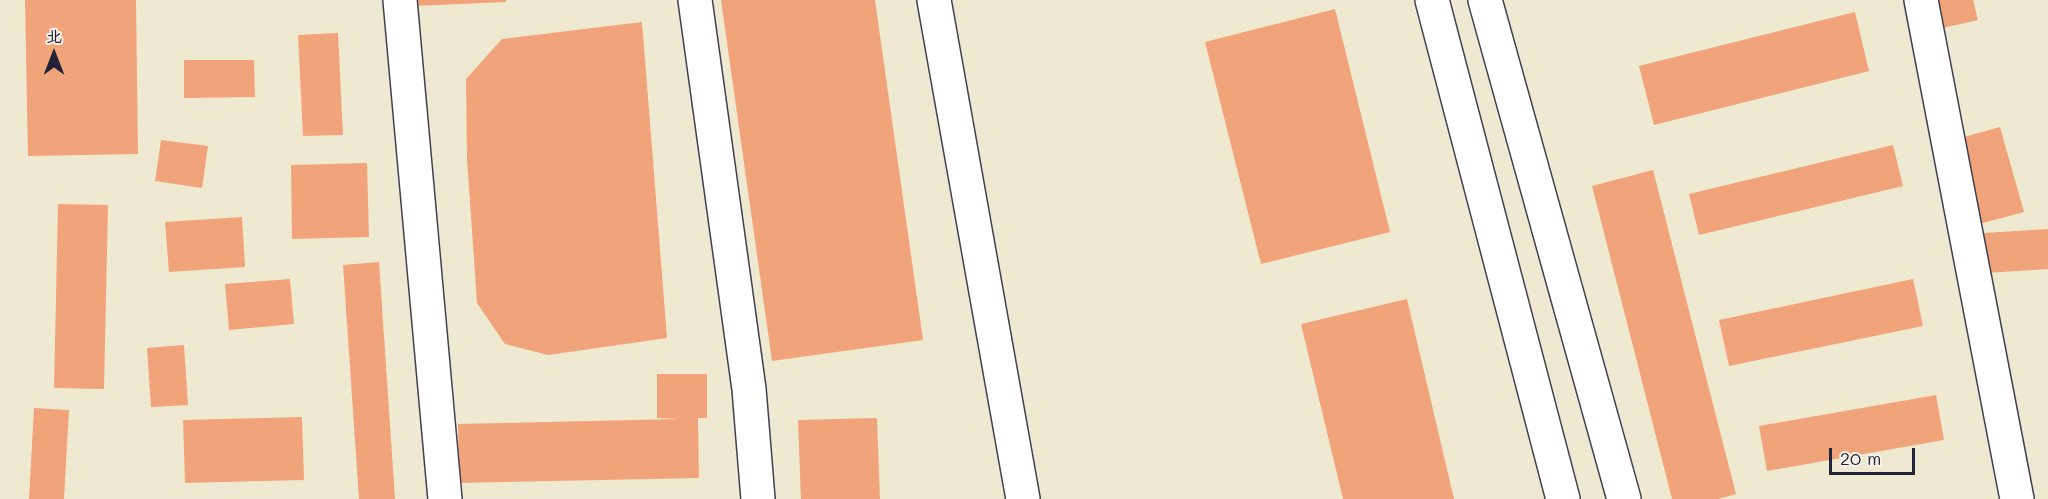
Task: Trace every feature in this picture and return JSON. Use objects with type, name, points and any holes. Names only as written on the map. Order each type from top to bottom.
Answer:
[{"type":"street","points":[[400,0],[445,499]]},
{"type":"street","points":[[695,0],[749,389],[758,499]]},
{"type":"street","points":[[934,0],[1023,499]]},
{"type":"street","points":[[1432,0],[1563,499]]},
{"type":"street","points":[[1485,0],[1624,499]]},
{"type":"street","points":[[1921,0],[2018,499]]},
{"type":"building","points":[[25,0],[136,0],[138,154],[28,156]]},
{"type":"building","points":[[414,0],[506,0],[506,2],[414,6]]},
{"type":"building","points":[[721,0],[875,0],[923,340],[772,361]]},
{"type":"building","points":[[1928,0],[1973,0],[1978,20],[1934,30]]},
{"type":"building","points":[[1335,9],[1390,232],[1261,264],[1205,42]]},
{"type":"building","points":[[1855,12],[1869,71],[1654,125],[1639,66]]},
{"type":"building","points":[[642,22],[667,338],[548,355],[505,344],[477,303],[467,159],[466,79],[502,39]]},
{"type":"building","points":[[338,33],[343,135],[303,136],[298,35]]},
{"type":"building","points":[[184,60],[254,60],[255,97],[184,98]]},
{"type":"building","points":[[2000,127],[2024,212],[1976,225],[1953,140]]},
{"type":"building","points":[[161,140],[208,146],[202,188],[155,181]]},
{"type":"building","points":[[1893,145],[1903,186],[1699,235],[1689,194]]},
{"type":"building","points":[[367,163],[369,237],[292,239],[291,165]]},
{"type":"building","points":[[1653,170],[1736,494],[1718,499],[1672,499],[1592,186]]},
{"type":"building","points":[[58,204],[108,205],[104,389],[54,388]]},
{"type":"building","points":[[242,217],[245,267],[169,272],[165,222]]},
{"type":"building","points":[[2048,229],[2048,269],[1987,273],[1984,233]]},
{"type":"building","points":[[379,262],[395,499],[359,499],[343,265]]},
{"type":"building","points":[[290,279],[294,324],[229,330],[225,284]]},
{"type":"building","points":[[1913,279],[1923,326],[1729,366],[1719,320]]},
{"type":"building","points":[[1407,299],[1454,499],[1343,499],[1301,324]]},
{"type":"building","points":[[184,345],[188,405],[151,407],[147,348]]},
{"type":"building","points":[[657,374],[707,374],[707,418],[698,418],[699,478],[459,483],[458,424],[679,419],[657,418]]},
{"type":"building","points":[[1936,395],[1944,440],[1767,471],[1759,426]]},
{"type":"building","points":[[34,408],[69,410],[64,499],[29,499]]},
{"type":"building","points":[[302,417],[304,480],[185,483],[183,420]]},
{"type":"building","points":[[877,418],[880,499],[801,499],[798,420]]}]
